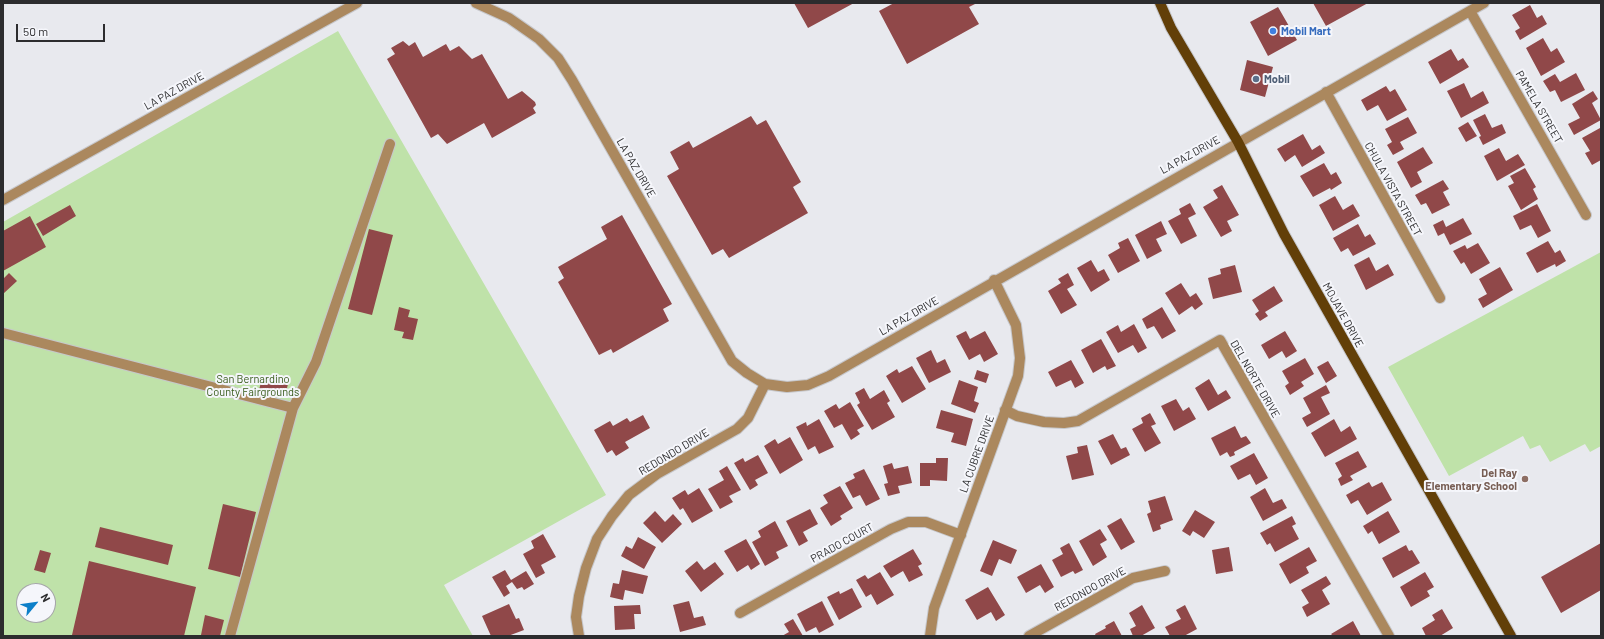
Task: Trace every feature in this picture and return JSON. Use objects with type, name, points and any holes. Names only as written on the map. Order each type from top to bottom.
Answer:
[{"type":"main road","name":"MOJAVE DRIVE","points":[[1160,3],[1171,28],[1238,142],[1284,234],[1511,636]]},
{"type":"street","name":"LA PAZ DRIVE","points":[[3,200],[357,3]]},
{"type":"street","name":"LA PAZ DRIVE","points":[[476,3],[509,18],[539,39],[558,58],[732,360],[747,373],[765,384],[787,387],[808,385],[829,376],[994,280],[1484,3]]},
{"type":"street","name":"PAMELA STREET","points":[[1470,11],[1586,215]]},
{"type":"street","name":"CHULA VISTA STREET","points":[[1326,92],[1440,298]]},
{"type":"street","points":[[230,636],[294,408],[316,362],[390,144]]},
{"type":"street","name":"LA CUBRE DRIVE","points":[[930,636],[934,608],[1018,376],[1020,342],[1016,325],[994,280]]},
{"type":"street","points":[[3,333],[294,408]]},
{"type":"street","name":"DEL NORTE DRIVE","points":[[1005,410],[1017,416],[1044,422],[1078,422],[1220,340],[1389,636]]},
{"type":"street","name":"REDONDO DRIVE","points":[[579,636],[576,617],[579,596],[586,568],[597,539],[612,516],[629,495],[657,474],[737,429],[748,418],[765,384]]},
{"type":"street","name":"PRADO COURT","points":[[740,613],[891,529],[908,522],[926,522],[961,535]]},
{"type":"street","name":"REDONDO DRIVE","points":[[1029,636],[1133,578],[1165,571]]},
{"type":"green space","name":"San Bernardino County Fairgrounds","points":[[338,31],[606,495],[444,585],[473,636],[3,636],[3,222]]},
{"type":"green space","points":[[1601,252],[1601,446],[1590,452],[1585,444],[1550,462],[1540,445],[1530,449],[1523,436],[1449,476],[1388,367]]},
{"type":"building","points":[[794,3],[854,3],[808,28]]},
{"type":"building","points":[[894,3],[977,3],[969,7],[979,24],[907,64],[879,11]]},
{"type":"building","points":[[1313,3],[1368,3],[1326,26]]},
{"type":"building","points":[[1530,5],[1537,18],[1542,15],[1547,24],[1520,40],[1515,31],[1520,28],[1512,15]]},
{"type":"building","name":"Mobil Mart","points":[[1278,7],[1297,40],[1268,56],[1250,22]]},
{"type":"building","points":[[1543,38],[1551,52],[1557,48],[1565,62],[1541,76],[1526,48]]},
{"type":"building","points":[[403,41],[409,46],[415,42],[423,57],[446,44],[450,51],[459,46],[472,59],[482,54],[508,99],[522,91],[535,102],[536,105],[533,108],[536,113],[492,138],[484,123],[447,144],[438,134],[431,138],[387,59],[395,54],[391,48]]},
{"type":"building","points":[[1451,49],[1458,61],[1463,58],[1469,67],[1440,84],[1428,62]]},
{"type":"building","name":"Mobil","points":[[1247,60],[1273,67],[1265,97],[1240,90]]},
{"type":"building","points":[[1576,73],[1585,90],[1561,102],[1555,90],[1550,92],[1543,81],[1555,74],[1560,82]]},
{"type":"building","points":[[1464,83],[1471,98],[1483,91],[1489,103],[1461,118],[1447,91]]},
{"type":"building","points":[[1386,86],[1390,92],[1395,89],[1407,110],[1387,121],[1378,105],[1367,111],[1361,100]]},
{"type":"building","points":[[1593,91],[1598,99],[1592,103],[1601,120],[1574,135],[1568,124],[1580,118],[1572,104]]},
{"type":"building","points":[[1485,114],[1492,128],[1502,124],[1506,133],[1483,145],[1479,137],[1481,136],[1473,120]]},
{"type":"building","points":[[751,116],[757,125],[766,120],[801,182],[793,187],[808,213],[729,258],[723,249],[712,255],[667,176],[679,169],[670,152],[689,141],[693,148]]},
{"type":"building","points":[[1408,117],[1417,133],[1400,142],[1404,149],[1393,155],[1387,145],[1392,142],[1385,129]]},
{"type":"building","points":[[1468,122],[1477,136],[1466,142],[1458,128]]},
{"type":"building","points":[[1600,128],[1601,160],[1592,165],[1585,153],[1590,151],[1582,138]]},
{"type":"building","points":[[1303,134],[1312,150],[1320,145],[1325,153],[1302,167],[1295,155],[1285,162],[1277,149]]},
{"type":"building","points":[[1423,147],[1433,163],[1417,172],[1422,182],[1411,188],[1397,162]]},
{"type":"building","points":[[1499,148],[1506,161],[1518,154],[1525,165],[1497,181],[1484,156]]},
{"type":"building","points":[[1324,163],[1331,175],[1336,172],[1342,183],[1331,190],[1330,188],[1313,197],[1300,176]]},
{"type":"building","points":[[1525,168],[1536,187],[1533,189],[1538,199],[1521,210],[1508,186],[1514,183],[1510,176]]},
{"type":"building","points":[[1443,180],[1449,189],[1443,192],[1450,205],[1432,214],[1426,203],[1421,205],[1415,195]]},
{"type":"building","points":[[1222,185],[1239,215],[1227,221],[1232,231],[1221,237],[1203,207],[1218,198],[1213,190]]},
{"type":"building","points":[[1335,196],[1343,210],[1353,204],[1360,216],[1333,231],[1319,205]]},
{"type":"building","points":[[1190,203],[1196,214],[1188,218],[1197,236],[1181,244],[1168,221],[1181,214],[1179,209]]},
{"type":"building","points":[[1537,204],[1551,231],[1538,238],[1531,225],[1520,230],[1513,216]]},
{"type":"building","points":[[70,205],[76,216],[43,236],[36,224]]},
{"type":"building","points":[[622,215],[672,304],[663,309],[669,321],[613,353],[611,349],[599,355],[558,282],[564,278],[558,267],[607,239],[601,227]]},
{"type":"building","points":[[30,216],[46,247],[3,271],[3,231]]},
{"type":"building","points":[[1463,218],[1472,234],[1450,245],[1444,233],[1438,236],[1433,225],[1443,220],[1446,227]]},
{"type":"building","points":[[1161,221],[1167,234],[1156,239],[1162,251],[1147,259],[1135,235]]},
{"type":"building","points":[[1358,224],[1365,237],[1370,234],[1376,244],[1353,256],[1348,248],[1341,252],[1333,238]]},
{"type":"building","points":[[369,229],[393,235],[372,315],[348,309]]},
{"type":"building","points":[[1128,238],[1140,261],[1118,273],[1108,255],[1120,248],[1118,243]]},
{"type":"building","points":[[1548,241],[1555,253],[1560,250],[1566,261],[1556,267],[1555,264],[1537,273],[1526,253]]},
{"type":"building","points":[[1478,243],[1490,263],[1471,274],[1464,262],[1461,264],[1453,251],[1465,245],[1467,249]]},
{"type":"building","points":[[1369,257],[1376,271],[1388,264],[1394,275],[1366,290],[1354,265]]},
{"type":"building","points":[[1091,260],[1098,272],[1104,269],[1110,280],[1091,292],[1077,268]]},
{"type":"building","points":[[1235,265],[1242,292],[1213,299],[1208,278],[1221,274],[1220,269]]},
{"type":"building","points":[[1500,267],[1513,290],[1483,308],[1478,299],[1487,294],[1479,279]]},
{"type":"building","points":[[9,273],[17,281],[3,294],[3,279]]},
{"type":"building","points":[[1068,273],[1074,285],[1067,289],[1077,305],[1061,314],[1048,291],[1061,283],[1058,279]]},
{"type":"building","points":[[1181,283],[1190,297],[1196,293],[1203,304],[1195,310],[1192,306],[1179,315],[1165,293]]},
{"type":"building","points":[[1274,286],[1283,301],[1265,312],[1268,316],[1260,321],[1255,314],[1259,311],[1252,300]]},
{"type":"building","points":[[399,307],[410,310],[408,317],[418,319],[413,340],[402,338],[404,332],[394,330]]},
{"type":"building","points":[[1162,307],[1176,331],[1162,339],[1154,326],[1147,329],[1142,319]]},
{"type":"building","points":[[1134,324],[1147,348],[1138,353],[1133,345],[1118,353],[1106,332],[1118,325],[1121,332]]},
{"type":"building","points":[[966,331],[970,339],[985,331],[998,354],[984,362],[980,354],[969,360],[956,336]]},
{"type":"building","points":[[1285,331],[1297,351],[1286,358],[1282,351],[1269,359],[1261,345]]},
{"type":"building","points":[[1101,339],[1116,366],[1107,370],[1105,366],[1093,373],[1081,350]]},
{"type":"building","points":[[931,350],[937,363],[945,359],[951,372],[929,383],[916,358]]},
{"type":"building","points":[[1305,358],[1314,374],[1301,382],[1304,386],[1290,395],[1285,386],[1289,383],[1282,371]]},
{"type":"building","points":[[1071,360],[1084,383],[1075,388],[1071,380],[1056,387],[1048,372]]},
{"type":"building","points":[[1328,361],[1337,376],[1326,383],[1317,367]]},
{"type":"building","points":[[912,366],[926,389],[902,403],[886,376],[897,369],[899,373]]},
{"type":"building","points":[[977,370],[989,374],[986,383],[974,379]]},
{"type":"building","points":[[262,378],[288,384],[285,396],[259,390]]},
{"type":"building","points":[[1209,379],[1218,395],[1226,390],[1231,398],[1208,411],[1195,388]]},
{"type":"building","points":[[959,380],[978,387],[974,401],[979,403],[975,413],[951,404]]},
{"type":"building","points":[[1326,385],[1330,393],[1321,397],[1330,414],[1307,427],[1302,418],[1311,413],[1303,398]]},
{"type":"building","points":[[864,388],[870,399],[884,390],[890,401],[887,403],[895,417],[872,430],[857,405],[860,403],[855,393]]},
{"type":"building","points":[[1176,399],[1183,411],[1189,407],[1196,419],[1174,431],[1161,406]]},
{"type":"building","points":[[850,402],[864,426],[857,430],[860,434],[851,440],[842,424],[834,428],[824,411],[836,404],[839,409]]},
{"type":"building","points":[[941,410],[973,419],[966,446],[951,442],[954,433],[936,428]]},
{"type":"building","points":[[1150,413],[1156,424],[1151,426],[1161,443],[1145,452],[1132,429],[1143,423],[1141,418]]},
{"type":"building","points":[[643,415],[650,428],[625,442],[629,448],[616,456],[612,450],[607,453],[594,430],[610,421],[613,426],[627,418],[630,422]]},
{"type":"building","points":[[819,419],[834,447],[819,454],[815,446],[808,450],[796,427],[806,422],[807,426]]},
{"type":"building","points":[[1334,419],[1341,432],[1350,426],[1357,439],[1325,457],[1311,433]]},
{"type":"building","points":[[1235,426],[1241,438],[1246,436],[1251,443],[1234,452],[1235,455],[1230,457],[1227,452],[1220,456],[1211,438]]},
{"type":"building","points":[[1113,434],[1121,449],[1126,447],[1130,455],[1111,465],[1098,441]]},
{"type":"building","points":[[790,437],[803,460],[780,474],[764,446],[775,439],[778,444]]},
{"type":"building","points":[[1087,445],[1094,475],[1072,480],[1066,456],[1078,453],[1077,447]]},
{"type":"building","points":[[1358,451],[1367,467],[1350,476],[1353,480],[1341,486],[1338,479],[1342,476],[1335,463]]},
{"type":"building","points":[[1254,453],[1268,478],[1256,485],[1250,474],[1238,480],[1230,466]]},
{"type":"building","points":[[758,455],[768,473],[755,480],[758,485],[750,490],[734,463],[743,458],[745,462]]},
{"type":"building","points":[[936,458],[948,458],[947,481],[930,480],[930,486],[920,486],[920,463],[936,463]]},
{"type":"building","points":[[892,463],[894,469],[908,466],[912,483],[898,486],[900,493],[888,496],[884,484],[888,483],[883,466]]},
{"type":"building","points":[[727,466],[741,490],[729,496],[733,502],[720,509],[708,489],[724,480],[719,471]]},
{"type":"building","points":[[864,469],[880,499],[866,506],[860,495],[853,498],[845,483],[855,478],[853,474]]},
{"type":"building","points":[[1369,482],[1372,487],[1382,482],[1392,500],[1367,515],[1358,500],[1351,504],[1346,495]]},
{"type":"building","points":[[840,486],[853,508],[840,516],[842,519],[831,526],[820,508],[828,503],[823,495]]},
{"type":"building","points":[[699,488],[713,511],[692,523],[683,508],[680,510],[672,498],[685,490],[688,495]]},
{"type":"building","points":[[1265,488],[1273,503],[1282,499],[1287,508],[1263,521],[1250,497]]},
{"type":"building","points":[[1165,496],[1173,520],[1160,525],[1161,529],[1153,532],[1147,514],[1151,512],[1148,501]]},
{"type":"building","points":[[223,504],[256,512],[240,577],[208,569]]},
{"type":"building","points":[[810,509],[818,524],[803,532],[808,541],[799,546],[786,521]]},
{"type":"building","points":[[1195,510],[1215,522],[1204,538],[1193,531],[1190,536],[1182,531]]},
{"type":"building","points":[[655,511],[665,522],[673,514],[682,524],[662,543],[643,523]]},
{"type":"building","points":[[1388,511],[1400,532],[1379,544],[1372,531],[1368,534],[1363,526]]},
{"type":"building","points":[[1292,516],[1296,524],[1292,526],[1299,539],[1275,552],[1270,543],[1267,545],[1260,533]]},
{"type":"building","points":[[1121,518],[1135,542],[1121,550],[1107,526]]},
{"type":"building","points":[[775,521],[788,546],[776,552],[779,558],[765,566],[752,542],[761,537],[758,531]]},
{"type":"building","points":[[100,527],[173,545],[168,565],[95,547]]},
{"type":"building","points":[[1100,529],[1107,540],[1100,544],[1107,557],[1093,566],[1079,541]]},
{"type":"building","points":[[543,534],[556,557],[541,565],[545,573],[536,578],[523,554],[534,548],[531,541]]},
{"type":"building","points":[[638,537],[656,547],[644,569],[621,556],[626,546],[632,549]]},
{"type":"building","points":[[746,539],[760,564],[751,570],[748,565],[737,572],[724,551]]},
{"type":"building","points":[[993,540],[1017,550],[1011,564],[999,559],[992,576],[980,571]]},
{"type":"building","points":[[1069,543],[1083,570],[1075,574],[1073,571],[1061,577],[1052,560],[1063,554],[1060,548]]},
{"type":"building","points":[[1601,543],[1601,590],[1561,613],[1541,577]]},
{"type":"building","points":[[1406,545],[1409,551],[1412,550],[1420,563],[1393,578],[1382,558]]},
{"type":"building","points":[[1229,547],[1233,571],[1216,574],[1212,550]]},
{"type":"building","points":[[1309,547],[1317,561],[1306,567],[1309,573],[1290,584],[1279,564]]},
{"type":"building","points":[[913,549],[922,564],[918,566],[923,575],[909,582],[903,571],[891,578],[883,566]]},
{"type":"building","points":[[40,550],[51,553],[45,573],[34,570]]},
{"type":"building","points":[[89,561],[196,587],[184,636],[72,635]]},
{"type":"building","points":[[697,561],[704,570],[715,562],[724,574],[701,592],[685,571]]},
{"type":"building","points":[[1041,564],[1054,587],[1045,593],[1040,585],[1026,593],[1017,577]]},
{"type":"building","points":[[505,570],[511,580],[526,571],[534,584],[524,590],[522,587],[517,589],[512,582],[506,586],[510,593],[504,597],[492,577]]},
{"type":"building","points":[[622,570],[648,576],[643,594],[625,590],[623,600],[610,597],[613,583],[619,584]]},
{"type":"building","points":[[880,572],[894,595],[877,605],[871,594],[866,597],[856,580],[865,575],[868,579]]},
{"type":"building","points":[[1425,572],[1434,587],[1427,591],[1430,596],[1411,607],[1400,587]]},
{"type":"building","points":[[1326,576],[1331,584],[1322,590],[1330,604],[1307,617],[1302,607],[1309,603],[1301,590]]},
{"type":"building","points":[[988,587],[1005,615],[996,621],[991,612],[977,620],[965,600]]},
{"type":"building","points":[[852,588],[862,607],[839,620],[827,597],[839,591],[840,594]]},
{"type":"building","points":[[689,601],[694,618],[703,616],[706,625],[680,632],[673,605]]},
{"type":"building","points":[[822,601],[834,625],[819,633],[816,627],[806,632],[797,614]]},
{"type":"building","points":[[509,604],[516,619],[519,618],[524,630],[508,636],[491,636],[482,616]]},
{"type":"building","points":[[640,605],[641,614],[634,614],[635,629],[615,630],[614,606]]},
{"type":"building","points":[[1142,605],[1155,628],[1141,636],[1133,636],[1130,629],[1136,626],[1129,613]]},
{"type":"building","points":[[1185,605],[1197,629],[1184,636],[1170,636],[1165,627],[1181,619],[1176,610]]},
{"type":"building","points":[[1442,609],[1453,628],[1440,636],[1426,636],[1422,628],[1435,620],[1432,615]]},
{"type":"building","points":[[205,615],[224,620],[220,636],[201,635]]},
{"type":"building","points":[[793,619],[803,636],[782,636],[789,632],[784,624]]},
{"type":"building","points":[[1114,621],[1122,636],[1096,636],[1095,634],[1106,628],[1105,626]]},
{"type":"building","points":[[1353,621],[1361,636],[1333,636],[1331,634]]},
{"type":"place","name":"Mobil Mart","points":[[1273,31]]},
{"type":"place","name":"Mobil","points":[[1256,79]]},
{"type":"place","name":"Del Ray Elementary School","points":[[1525,479]]}]
